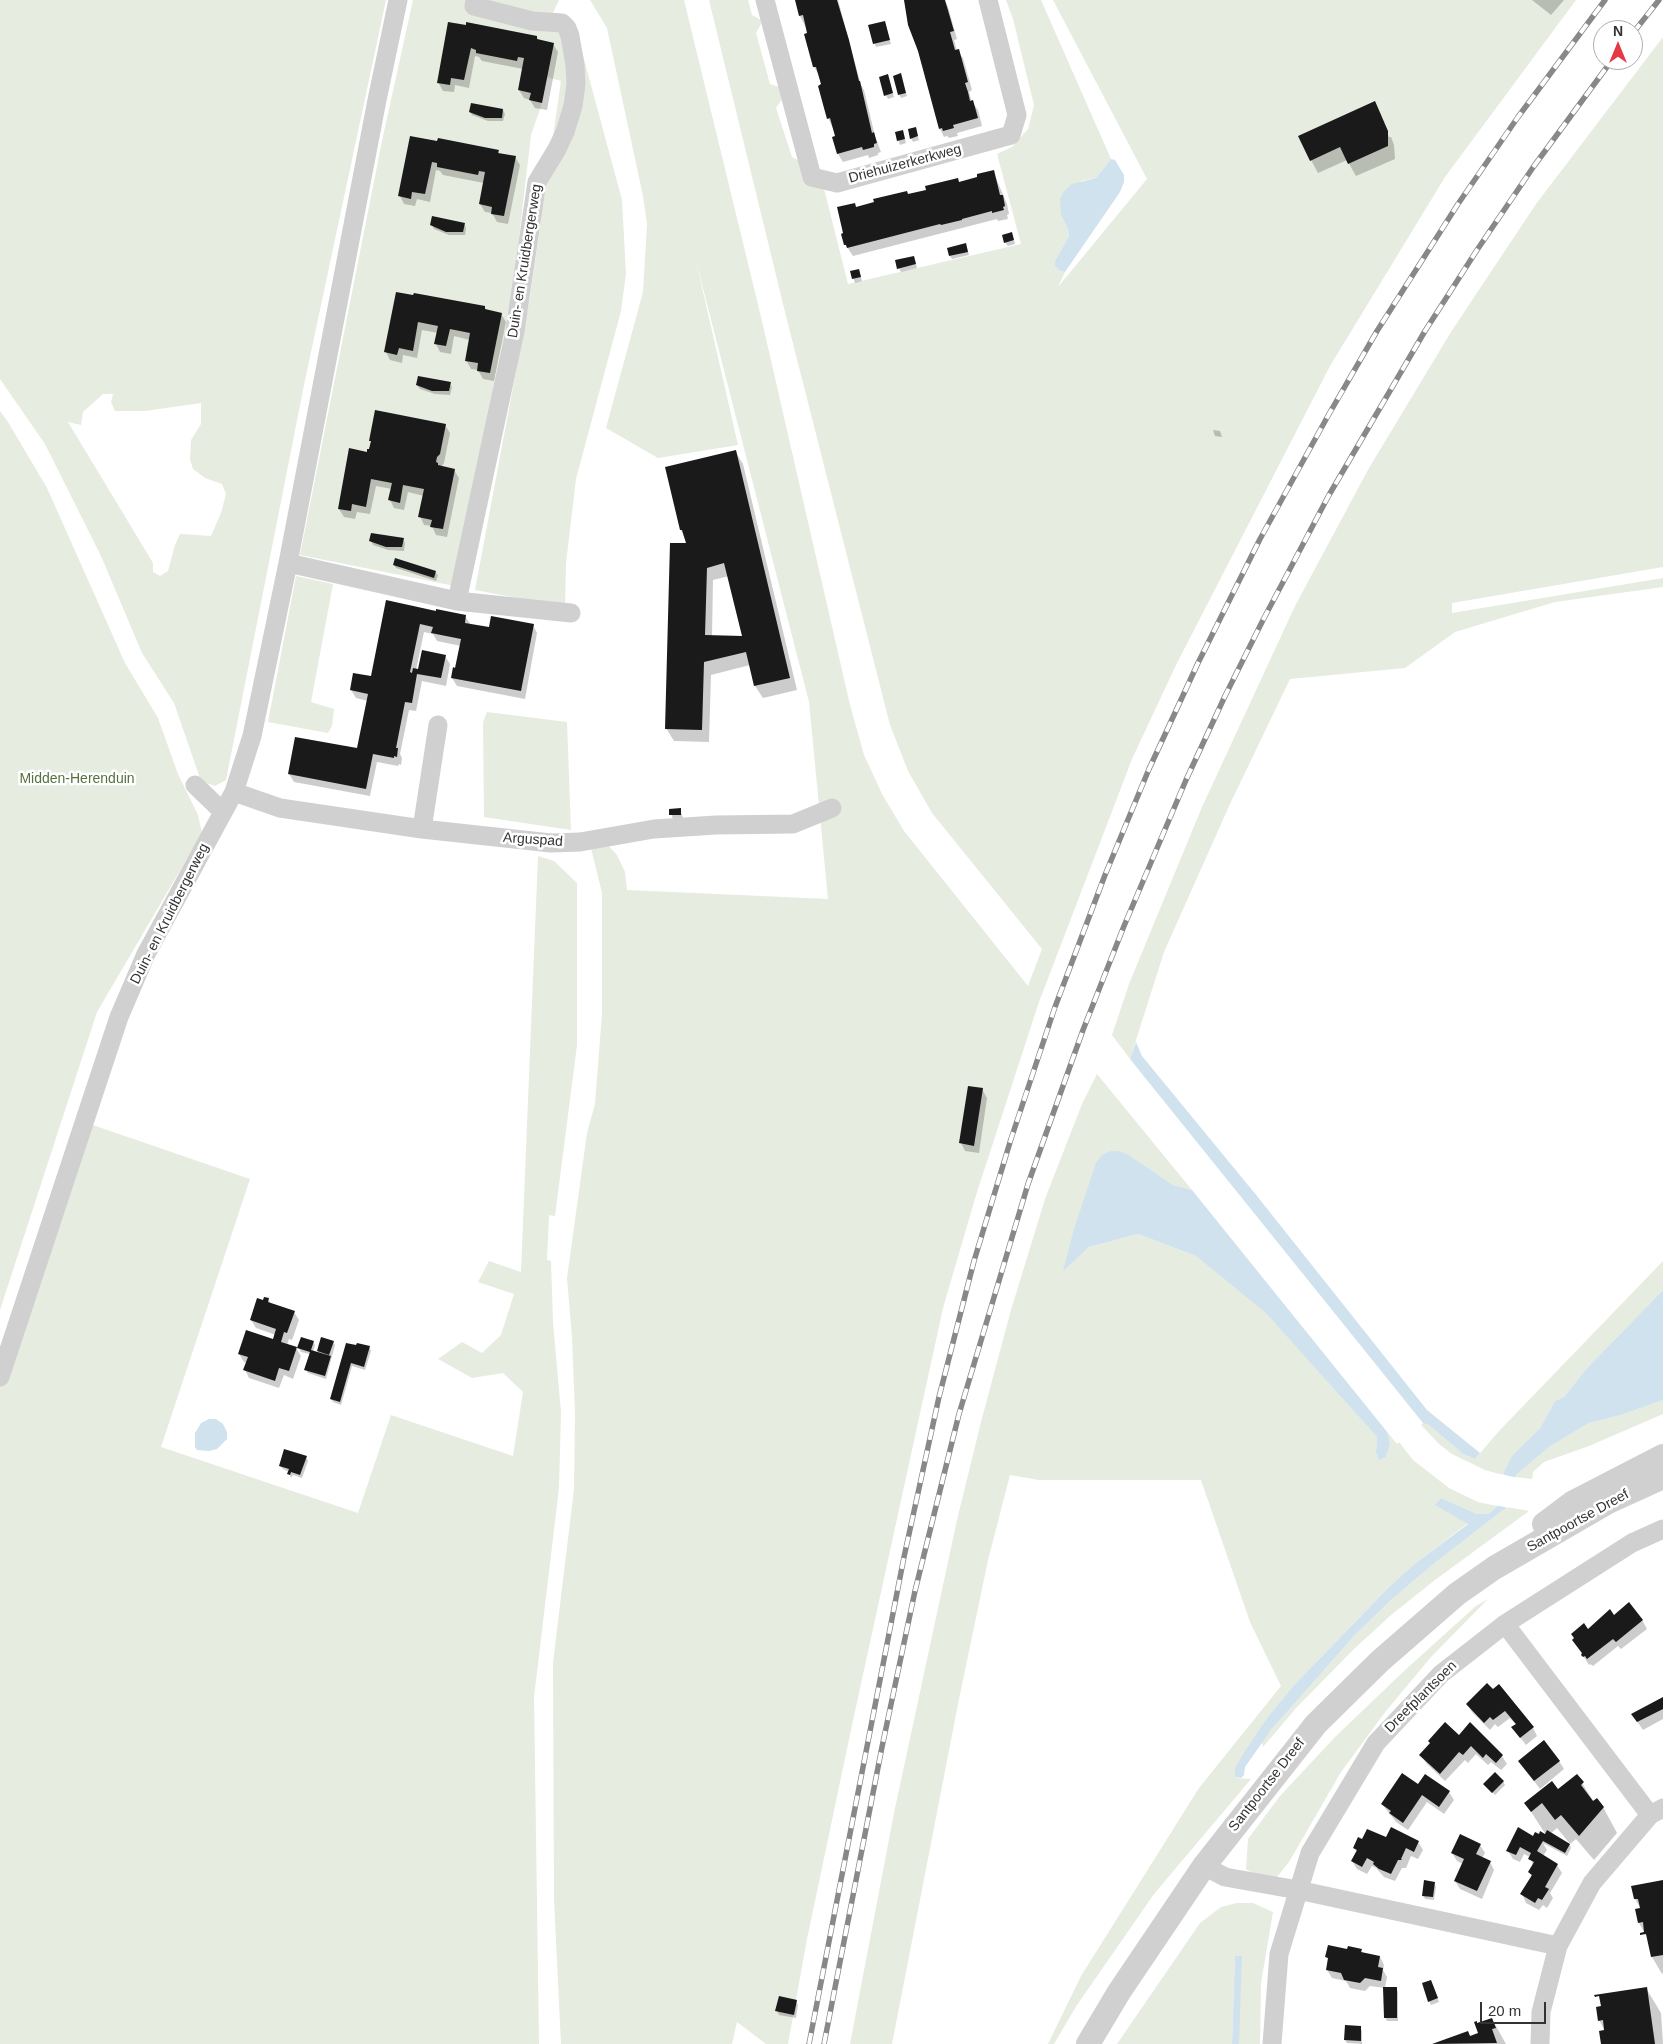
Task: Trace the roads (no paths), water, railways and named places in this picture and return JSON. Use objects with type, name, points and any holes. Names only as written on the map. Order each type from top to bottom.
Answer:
[{"type":"street","name":"Duin- en Kruidbergerweg","points":[[0,1377],[119,1017],[146,954],[234,792],[252,736],[288,563],[376,100],[398,0]]},
{"type":"street","name":"Duin- en Kruidbergerweg","points":[[457,601],[515,330],[537,182],[565,132],[573,106],[576,84],[570,36],[567,28],[562,23],[532,21],[474,6],[475,0]]},
{"type":"street","name":"Driehuizerkerkweg","points":[[765,0],[812,177],[837,183],[1011,135],[1017,115],[988,0]]},
{"type":"street","points":[[288,563],[457,601],[571,613]]},
{"type":"street","points":[[422,829],[438,725]]},
{"type":"street","points":[[195,785],[223,812]]},
{"type":"street","name":"Arguspad","points":[[234,792],[280,808],[422,829],[551,843],[580,842],[654,829],[716,825],[793,824],[832,808]]},
{"type":"street","name":"Santpoortse Dreef","points":[[1494,1568],[1536,1529],[1572,1503],[1663,1456]]},
{"type":"street","name":"Santpoortse Dreef","points":[[1088,2044],[1119,1992],[1204,1866],[1316,1724],[1380,1661],[1457,1594],[1494,1568],[1608,1502],[1663,1476]]},
{"type":"street","points":[[1540,2044],[1541,2012],[1558,1946],[1592,1883],[1656,1811],[1505,1624],[1632,1543],[1663,1529]]},
{"type":"street","name":"Dreefplantsoen","points":[[1272,2044],[1279,1954],[1310,1853],[1376,1743],[1441,1674],[1505,1624]]},
{"type":"street","points":[[1204,1866],[1225,1877],[1298,1890],[1558,1946]]},
{"type":"water","points":[[1111,159],[1115,160],[1124,175],[1124,182],[1120,192],[1065,272],[1060,271],[1055,266],[1055,261],[1069,236],[1068,229],[1061,215],[1060,199],[1065,190],[1072,184],[1096,178]]},
{"type":"water","points":[[1136,1042],[1142,1056],[1257,1196],[1427,1410],[1480,1453],[1475,1459],[1463,1454],[1429,1425],[1423,1423],[1130,1059]]},
{"type":"water","points":[[1111,1151],[1118,1151],[1129,1155],[1173,1185],[1192,1190],[1388,1433],[1390,1445],[1386,1457],[1379,1460],[1376,1452],[1377,1437],[1266,1313],[1196,1256],[1138,1234],[1089,1247],[1063,1271],[1074,1229],[1096,1163],[1102,1155]]},
{"type":"water","points":[[1663,1290],[1663,1400],[1621,1415],[1589,1423],[1549,1447],[1516,1475],[1507,1507],[1431,1566],[1390,1601],[1355,1635],[1271,1730],[1245,1767],[1244,1775],[1241,1778],[1235,1777],[1235,1768],[1245,1751],[1270,1714],[1295,1684],[1390,1586],[1417,1562],[1468,1524],[1435,1505],[1441,1498],[1477,1514],[1489,1514],[1497,1506],[1504,1472],[1512,1456],[1540,1428],[1555,1401],[1564,1397],[1587,1368]]},
{"type":"water","points":[[209,1419],[216,1419],[223,1424],[227,1432],[227,1439],[217,1449],[209,1451],[197,1450],[195,1447],[195,1433],[201,1423]]},
{"type":"water","points":[[1235,1956],[1242,1956],[1239,2044],[1232,2044]]},
{"type":"railway","points":[[809,2044],[904,1557],[939,1397],[974,1261],[1011,1139],[1055,1007],[1105,875],[1149,769],[1198,663],[1260,539],[1329,414],[1377,331],[1458,204],[1518,117],[1605,0]]},
{"type":"railway","points":[[1643,20],[1659,0]]},
{"type":"railway","points":[[824,2044],[882,1747],[915,1591],[959,1414],[1028,1184],[1083,1030],[1124,926],[1186,780],[1225,696],[1329,495],[1425,331],[1477,250],[1534,166],[1605,70]]},
{"type":"park label","name":"Midden-Herenduin","points":[[77,779]]}]
